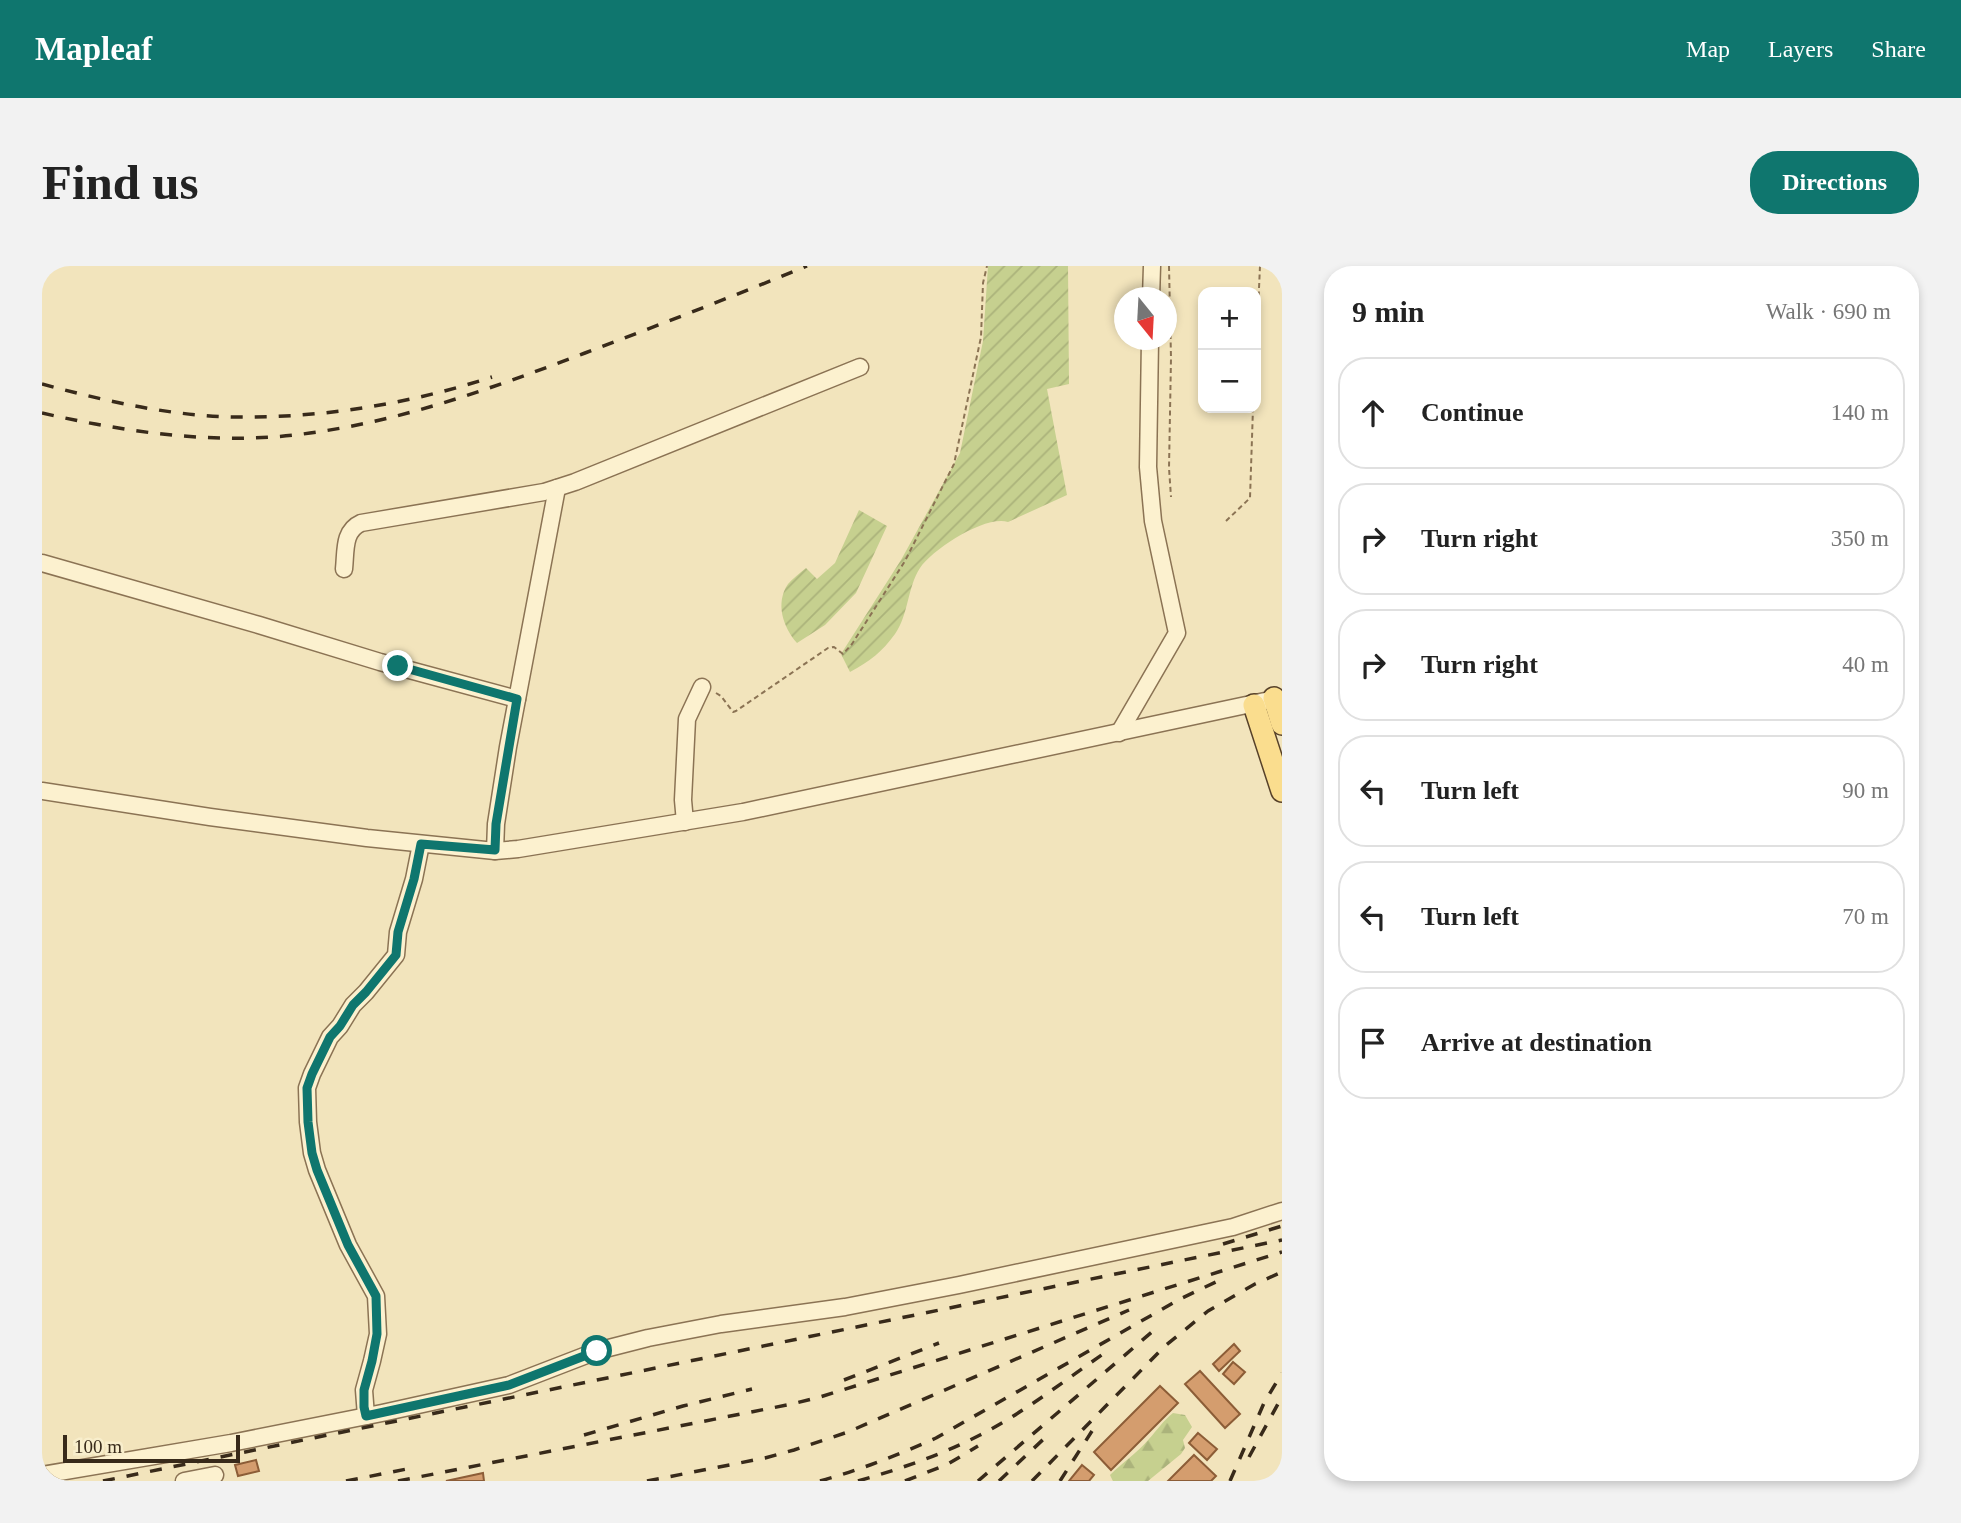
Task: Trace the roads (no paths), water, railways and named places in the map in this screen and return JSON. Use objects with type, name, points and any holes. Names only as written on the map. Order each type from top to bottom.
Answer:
[{"type":"main road","points":[[1264,701],[1282,724]]},
{"type":"main road","points":[[1264,701],[1282,792]]},
{"type":"street","points":[[1151,287],[1152,266]]},
{"type":"street","points":[[1119,733],[1177,633],[1153,521],[1148,467],[1150,350]]},
{"type":"street","points":[[344,569],[347,536],[352,527],[361,523],[544,492],[860,367]]},
{"type":"street","points":[[495,850],[496,824],[517,699],[556,488]]},
{"type":"street","points":[[42,563],[380,662],[517,699]]},
{"type":"street","points":[[685,822],[683,800],[687,719],[702,687]]},
{"type":"street","points":[[42,791],[210,817],[421,844],[495,850],[518,849],[743,813],[1264,701]]},
{"type":"street","points":[[366,1416],[364,1390],[377,1334],[376,1296],[348,1245],[317,1170],[308,1122],[307,1088],[330,1037],[353,1005],[396,955],[398,932],[421,844]]},
{"type":"street","points":[[42,1475],[231,1443],[366,1416],[509,1385],[597,1351],[648,1338],[721,1324],[845,1307],[959,1285],[1222,1230],[1282,1211]]},
{"type":"street","points":[[184,1481],[215,1475]]},
{"type":"railway","points":[[42,413],[142,432],[209,438],[277,437],[346,427],[415,411],[518,378],[807,266]]},
{"type":"railway","points":[[42,384],[162,411],[211,416],[269,417],[366,408],[429,395],[492,377]]},
{"type":"railway","points":[[1223,1244],[1282,1226]]},
{"type":"railway","points":[[103,1481],[1282,1240]]},
{"type":"railway","points":[[398,1481],[820,1397],[1282,1252]]},
{"type":"railway","points":[[1032,1481],[1165,1346],[1208,1311],[1282,1272]]},
{"type":"railway","points":[[820,1481],[879,1462],[936,1438],[1180,1299],[1218,1281]]},
{"type":"railway","points":[[647,1481],[765,1458],[848,1432],[1129,1310]]},
{"type":"railway","points":[[978,1481],[1160,1325]]},
{"type":"railway","points":[[844,1380],[939,1343]]},
{"type":"railway","points":[[858,1481],[920,1461],[980,1435],[1029,1406],[1106,1352]]},
{"type":"railway","points":[[1230,1481],[1264,1403],[1282,1373]]},
{"type":"railway","points":[[584,1435],[752,1389]]},
{"type":"railway","points":[[1249,1457],[1279,1402]]},
{"type":"railway","points":[[1060,1481],[1092,1431]]},
{"type":"railway","points":[[999,1481],[1050,1433]]},
{"type":"railway","points":[[905,1481],[948,1464],[978,1446]]},
{"type":"railway","points":[[346,1481],[412,1468]]}]
